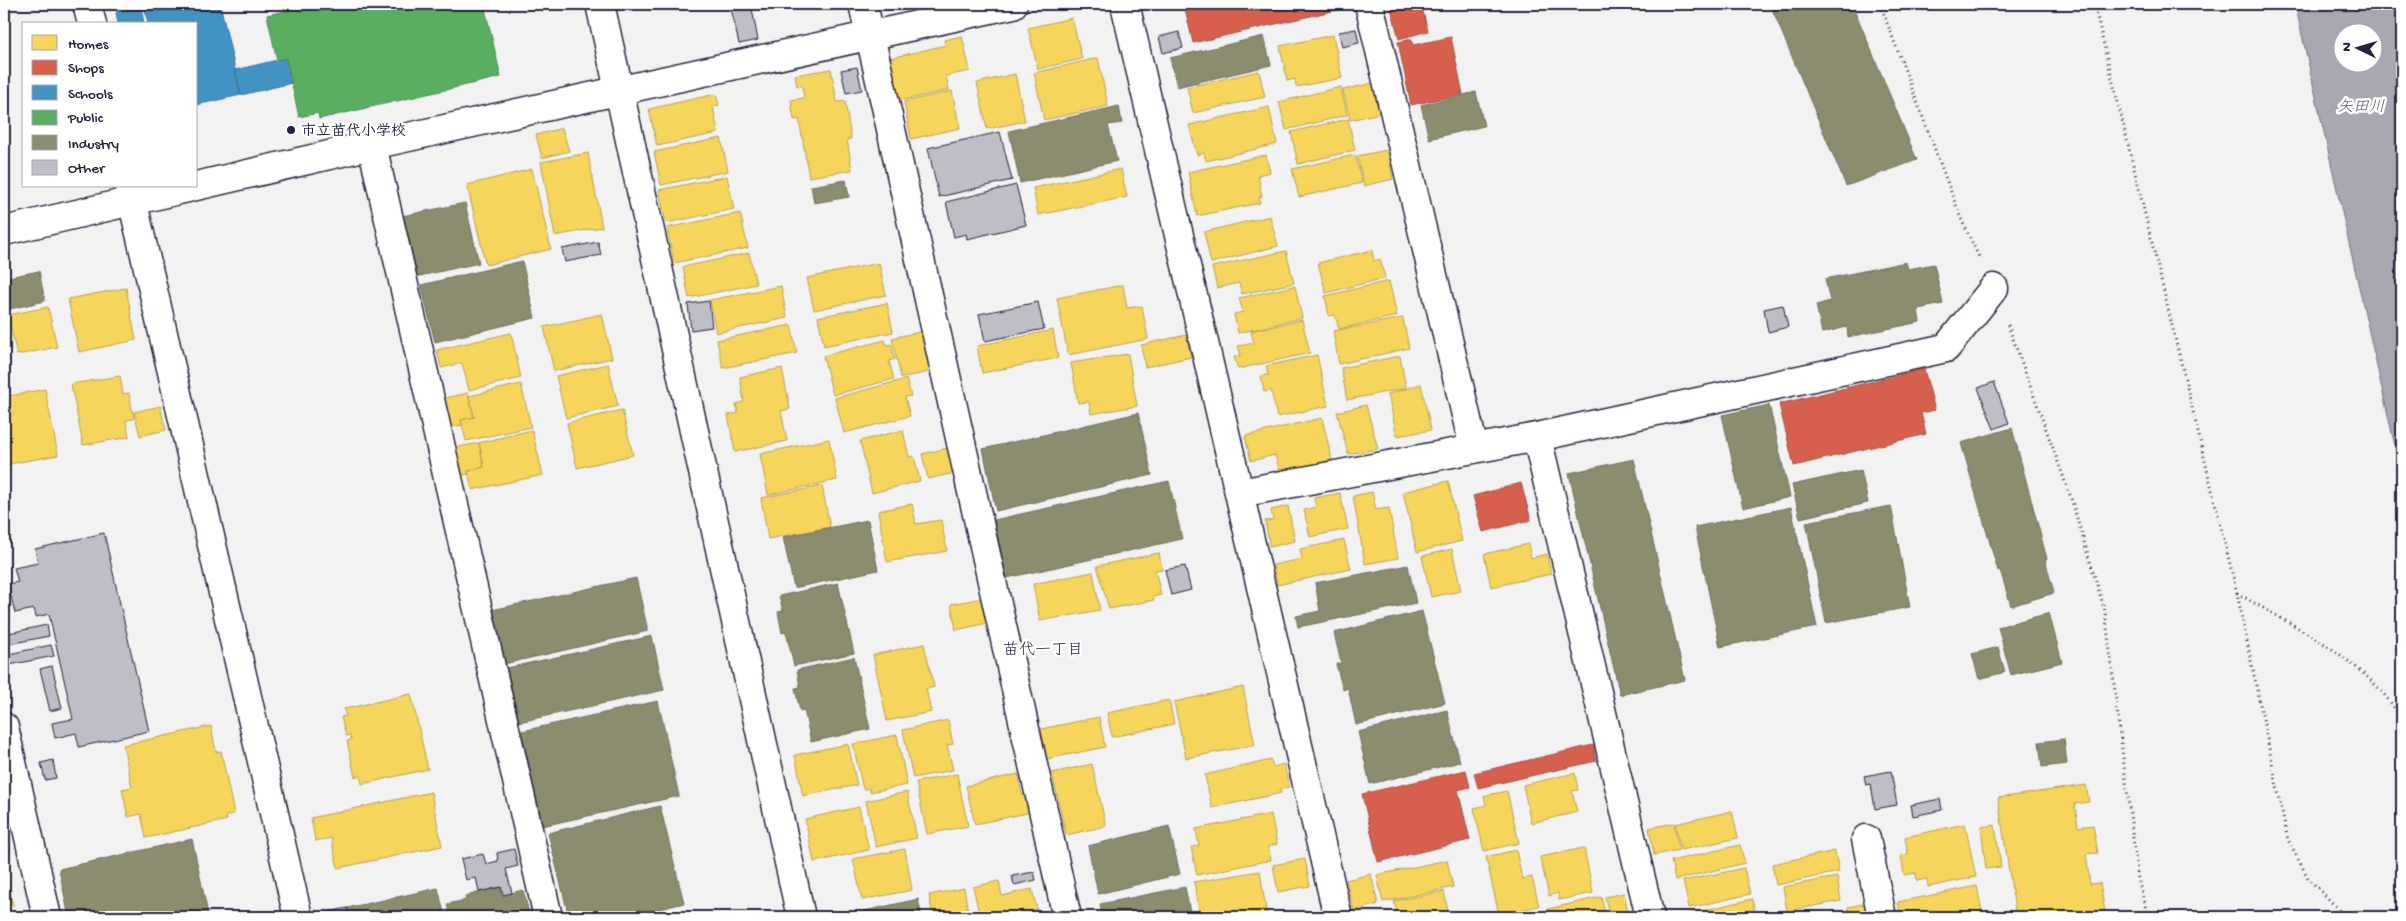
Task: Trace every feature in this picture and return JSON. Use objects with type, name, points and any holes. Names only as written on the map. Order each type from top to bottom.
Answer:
[{"type":"street","points":[[87,4],[92,22]]},
{"type":"street","points":[[600,4],[801,917]]},
{"type":"street","points":[[863,4],[1067,917]]},
{"type":"street","points":[[198,180],[620,92],[870,34],[1013,4]]},
{"type":"street","points":[[1125,4],[1338,917]]},
{"type":"street","points":[[1369,4],[1474,449]]},
{"type":"street","points":[[372,145],[548,917]]},
{"type":"street","points":[[4,231],[130,194],[160,188]]},
{"type":"street","points":[[130,194],[298,917]]},
{"type":"street","points":[[1240,493],[1537,438],[1946,348],[1994,288]]},
{"type":"street","points":[[1537,438],[1650,917]]},
{"type":"street","points":[[4,728],[47,917]]},
{"type":"street","points":[[1866,839],[1882,917]]},
{"type":"path","points":[[1880,4],[1962,220],[1994,288],[2070,495],[2105,611],[2138,880],[2148,917]]},
{"type":"path","points":[[2094,4],[2237,593],[2288,840],[2308,878],[2346,917]]},
{"type":"path","points":[[2237,593],[2350,661],[2391,702],[2402,720]]},
{"type":"water","name":"矢田川","points":[[2295,4],[2402,4],[2402,471],[2399,464]]},
{"type":"building: Homes","points":[[1072,18],[1082,59],[1038,69],[1028,28]]},
{"type":"building: Homes","points":[[1333,35],[1342,78],[1296,87],[1295,79],[1287,81],[1280,46]]},
{"type":"building: Homes","points":[[962,36],[970,71],[946,76],[949,90],[895,102],[886,59],[946,45],[944,40]]},
{"type":"building: Homes","points":[[1098,58],[1108,106],[1044,120],[1034,73]]},
{"type":"building: Homes","points":[[831,69],[837,102],[845,101],[851,139],[847,139],[852,170],[809,177],[799,119],[794,120],[791,100],[804,98],[802,85],[797,86],[795,75]]},
{"type":"building: Homes","points":[[1259,71],[1265,97],[1193,113],[1187,87]]},
{"type":"building: Homes","points":[[1015,74],[1025,121],[987,129],[977,83]]},
{"type":"building: Homes","points":[[1373,83],[1380,113],[1350,120],[1343,90]]},
{"type":"building: Homes","points":[[1341,87],[1347,115],[1286,130],[1279,102]]},
{"type":"building: Homes","points":[[952,91],[960,128],[911,139],[904,102]]},
{"type":"building: Homes","points":[[716,94],[719,105],[713,106],[718,133],[657,146],[649,109]]},
{"type":"building: Homes","points":[[1269,107],[1277,144],[1206,161],[1204,153],[1197,155],[1189,125]]},
{"type":"building: Homes","points":[[1348,119],[1355,150],[1298,164],[1291,132]]},
{"type":"building: Homes","points":[[562,128],[569,151],[542,158],[536,135]]},
{"type":"building: Homes","points":[[721,138],[728,171],[661,185],[654,152]]},
{"type":"building: Homes","points":[[1387,150],[1393,179],[1364,186],[1357,156]]},
{"type":"building: Homes","points":[[588,153],[602,227],[555,236],[541,162]]},
{"type":"building: Homes","points":[[1266,155],[1270,172],[1258,175],[1262,197],[1259,197],[1260,203],[1197,216],[1188,172]]},
{"type":"building: Homes","points":[[1355,155],[1362,183],[1299,197],[1292,169]]},
{"type":"building: Homes","points":[[532,169],[551,249],[486,265],[467,185]]},
{"type":"building: Homes","points":[[1121,169],[1127,197],[1038,215],[1033,188]]},
{"type":"building: Homes","points":[[727,176],[734,209],[666,223],[659,190]]},
{"type":"building: Homes","points":[[740,213],[748,248],[674,263],[667,228]]},
{"type":"building: Homes","points":[[1270,216],[1278,246],[1211,263],[1204,232]]},
{"type":"building: Homes","points":[[1372,250],[1374,261],[1380,259],[1385,278],[1326,293],[1318,263]]},
{"type":"building: Homes","points":[[1286,251],[1294,283],[1242,294],[1239,283],[1217,288],[1212,267]]},
{"type":"building: Homes","points":[[749,253],[756,284],[689,298],[683,267]]},
{"type":"building: Homes","points":[[879,263],[886,295],[814,310],[807,278]]},
{"type":"building: Homes","points":[[1389,281],[1397,316],[1339,329],[1335,315],[1329,316],[1325,296]]},
{"type":"building: Homes","points":[[1123,285],[1127,308],[1142,306],[1148,339],[1068,355],[1057,298]]},
{"type":"building: Homes","points":[[781,286],[787,318],[716,333],[710,300]]},
{"type":"building: Homes","points":[[1295,286],[1302,318],[1238,333],[1234,314],[1243,312],[1239,298]]},
{"type":"building: Homes","points":[[126,288],[136,340],[79,352],[68,299]]},
{"type":"building: Homes","points":[[887,303],[893,332],[824,346],[818,317]]},
{"type":"building: Homes","points":[[48,307],[57,347],[17,355],[8,315]]},
{"type":"building: Homes","points":[[602,314],[612,358],[554,371],[544,327]]},
{"type":"building: Homes","points":[[1403,318],[1409,348],[1339,364],[1333,331]]},
{"type":"building: Homes","points":[[1302,320],[1310,353],[1238,369],[1234,357],[1241,355],[1238,346],[1254,343],[1251,331]]},
{"type":"building: Homes","points":[[791,325],[797,353],[723,368],[717,340]]},
{"type":"building: Homes","points":[[1053,330],[1058,358],[982,373],[977,346]]},
{"type":"building: Homes","points":[[924,331],[933,371],[901,378],[892,338]]},
{"type":"building: Homes","points":[[511,333],[521,378],[469,390],[462,363],[441,368],[437,350]]},
{"type":"building: Homes","points":[[1186,335],[1191,357],[1145,367],[1141,345]]},
{"type":"building: Homes","points":[[885,340],[887,345],[891,344],[895,359],[889,361],[894,379],[833,395],[823,356]]},
{"type":"building: Homes","points":[[1128,354],[1137,406],[1091,414],[1089,402],[1078,403],[1071,363]]},
{"type":"building: Homes","points":[[1317,355],[1328,406],[1277,417],[1271,390],[1264,392],[1261,376],[1268,375],[1266,366]]},
{"type":"building: Homes","points":[[1400,356],[1406,388],[1347,400],[1341,368]]},
{"type":"building: Homes","points":[[608,364],[618,406],[566,418],[556,376]]},
{"type":"building: Homes","points":[[782,368],[790,409],[781,411],[787,441],[735,452],[728,415],[738,413],[736,404],[744,402],[740,377]]},
{"type":"building: Homes","points":[[120,376],[123,394],[129,393],[134,419],[126,420],[129,437],[83,445],[71,384]]},
{"type":"building: Homes","points":[[906,379],[911,396],[905,397],[910,416],[844,433],[835,398]]},
{"type":"building: Homes","points":[[521,384],[531,427],[466,441],[461,420],[474,417],[469,396]]},
{"type":"building: Homes","points":[[1421,384],[1431,430],[1397,436],[1388,394]]},
{"type":"building: Homes","points":[[45,389],[58,455],[9,464],[4,437],[4,397]]},
{"type":"building: Homes","points":[[468,393],[474,417],[461,420],[462,425],[447,428],[441,399]]},
{"type":"building: Homes","points":[[1366,405],[1378,449],[1348,454],[1337,412]]},
{"type":"building: Homes","points":[[160,406],[166,430],[140,436],[134,412]]},
{"type":"building: Homes","points":[[622,410],[633,455],[577,468],[567,423]]},
{"type":"building: Homes","points":[[1322,418],[1332,460],[1280,472],[1275,455],[1251,461],[1245,436]]},
{"type":"building: Homes","points":[[532,430],[543,475],[472,490],[468,471],[484,467],[479,443]]},
{"type":"building: Homes","points":[[903,430],[909,457],[914,456],[920,481],[872,493],[860,441]]},
{"type":"building: Homes","points":[[829,439],[837,480],[768,495],[760,454]]},
{"type":"building: Homes","points":[[479,443],[484,467],[468,471],[468,474],[459,476],[453,448]]},
{"type":"building: Homes","points":[[948,448],[954,473],[928,479],[922,454]]},
{"type":"building: Homes","points":[[1448,481],[1462,541],[1417,552],[1403,492]]},
{"type":"building: Homes","points":[[822,486],[830,527],[768,539],[761,498]]},
{"type":"building: Homes","points":[[1372,492],[1376,510],[1389,508],[1398,558],[1365,564],[1353,496]]},
{"type":"building: Homes","points":[[1340,493],[1348,529],[1310,537],[1304,510],[1316,507],[1314,498]]},
{"type":"building: Homes","points":[[912,504],[916,524],[941,520],[947,551],[887,562],[878,511]]},
{"type":"building: Homes","points":[[1288,506],[1295,541],[1270,547],[1265,521],[1273,520],[1271,510]]},
{"type":"building: Homes","points":[[1344,540],[1351,569],[1277,585],[1273,565],[1302,559],[1300,549]]},
{"type":"building: Homes","points":[[1528,544],[1531,558],[1547,554],[1551,574],[1491,587],[1484,554]]},
{"type":"building: Homes","points":[[1452,549],[1461,591],[1431,597],[1422,556]]},
{"type":"building: Homes","points":[[1159,553],[1162,569],[1155,570],[1161,595],[1153,597],[1154,600],[1109,609],[1097,566]]},
{"type":"building: Homes","points":[[1093,572],[1100,610],[1040,621],[1033,584]]},
{"type":"building: Homes","points":[[983,598],[988,623],[956,630],[951,604]]},
{"type":"building: Homes","points":[[924,644],[934,687],[926,689],[931,712],[887,721],[873,655]]},
{"type":"building: Homes","points":[[1243,687],[1255,745],[1186,758],[1174,702]]},
{"type":"building: Homes","points":[[411,694],[428,769],[362,784],[360,775],[355,777],[347,741],[351,740],[350,735],[346,736],[341,717],[346,716],[344,709]]},
{"type":"building: Homes","points":[[1169,700],[1174,724],[1112,737],[1107,713]]},
{"type":"building: Homes","points":[[1099,717],[1105,747],[1047,759],[1041,729]]},
{"type":"building: Homes","points":[[948,720],[953,744],[947,745],[953,770],[913,778],[903,730]]},
{"type":"building: Homes","points":[[211,726],[216,752],[221,751],[234,814],[226,816],[227,820],[146,838],[141,814],[128,817],[122,789],[132,787],[123,745]]},
{"type":"building: Homes","points":[[897,735],[907,785],[870,792],[869,788],[863,789],[853,744]]},
{"type":"building: Homes","points":[[848,744],[857,785],[803,796],[795,755]]},
{"type":"building: Homes","points":[[1271,760],[1273,767],[1284,764],[1289,787],[1280,789],[1281,793],[1212,808],[1205,775]]},
{"type":"building: Homes","points":[[1092,764],[1106,826],[1066,835],[1052,773]]},
{"type":"building: Homes","points":[[1575,773],[1578,790],[1572,791],[1577,812],[1531,823],[1523,785]]},
{"type":"building: Homes","points":[[957,774],[968,826],[927,834],[916,782]]},
{"type":"building: Homes","points":[[1018,774],[1022,795],[1028,794],[1032,812],[975,824],[966,786]]},
{"type":"building: Homes","points":[[2086,785],[2089,802],[2075,804],[2078,827],[2093,825],[2098,853],[2086,854],[2090,884],[2100,883],[2105,911],[2097,912],[2098,917],[2016,917],[1998,798]]},
{"type":"building: Homes","points":[[1507,791],[1519,843],[1484,851],[1474,808],[1486,805],[1484,796]]},
{"type":"building: Homes","points":[[431,792],[442,846],[338,868],[331,838],[315,841],[311,818]]},
{"type":"building: Homes","points":[[907,792],[917,838],[876,847],[866,801]]},
{"type":"building: Homes","points":[[859,807],[869,850],[814,862],[805,819]]},
{"type":"building: Homes","points":[[1732,811],[1738,838],[1681,850],[1675,824]]},
{"type":"building: Homes","points":[[1271,814],[1277,844],[1268,846],[1271,860],[1197,875],[1191,847],[1199,846],[1196,829]]},
{"type":"building: Homes","points":[[1674,823],[1679,850],[1654,855],[1649,828]]},
{"type":"building: Homes","points":[[1965,824],[1976,877],[1928,887],[1927,879],[1917,881],[1916,873],[1904,875],[1901,855],[1908,854],[1905,837]]},
{"type":"building: Homes","points":[[1995,825],[2001,867],[1986,869],[1981,827]]},
{"type":"building: Homes","points":[[1740,845],[1745,863],[1675,880],[1671,861]]},
{"type":"building: Homes","points":[[1584,848],[1593,893],[1559,900],[1558,893],[1549,896],[1540,857]]},
{"type":"building: Homes","points":[[905,849],[912,890],[862,900],[853,859]]},
{"type":"building: Homes","points":[[1516,850],[1522,879],[1532,877],[1539,906],[1499,915],[1486,857]]},
{"type":"building: Homes","points":[[1835,851],[1839,872],[1776,885],[1772,864]]},
{"type":"building: Homes","points":[[1305,859],[1310,886],[1278,892],[1273,865]]},
{"type":"building: Homes","points":[[1447,860],[1453,887],[1383,902],[1377,875]]},
{"type":"building: Homes","points":[[4,867],[13,905],[4,907]]},
{"type":"building: Homes","points":[[1744,868],[1750,894],[1689,908],[1683,881]]},
{"type":"building: Homes","points":[[1260,871],[1267,917],[1200,917],[1194,882]]},
{"type":"building: Homes","points":[[1371,874],[1378,904],[1354,911],[1346,880]]},
{"type":"building: Homes","points":[[1837,877],[1841,901],[1787,911],[1783,887]]},
{"type":"building: Homes","points":[[999,881],[1002,896],[1032,889],[1037,910],[1005,917],[980,917],[973,887]]},
{"type":"building: Homes","points":[[1977,886],[1983,917],[1901,917],[1898,902]]},
{"type":"building: Homes","points":[[964,888],[969,917],[933,917],[929,895]]},
{"type":"building: Homes","points":[[1444,891],[1449,917],[1398,917],[1394,901]]},
{"type":"building: Homes","points":[[1624,893],[1629,917],[1610,917],[1605,897]]},
{"type":"building: Homes","points":[[1601,897],[1606,917],[1550,917],[1548,909]]},
{"type":"building: Homes","points":[[1752,899],[1756,917],[1689,917],[1688,914]]},
{"type":"building: Homes","points":[[1868,903],[1871,917],[1850,917],[1848,907]]},
{"type":"building: Homes","points":[[1845,911],[1846,917],[1810,917]]},
{"type":"building: Shops","points":[[1184,4],[1349,4],[1350,7],[1193,43]]},
{"type":"building: Shops","points":[[1390,4],[1421,4],[1428,31],[1399,39]]},
{"type":"building: Shops","points":[[1451,37],[1463,94],[1411,105],[1398,42],[1411,39],[1413,45]]},
{"type":"building: Shops","points":[[1924,369],[1935,410],[1921,413],[1926,434],[1794,466],[1779,404]]},
{"type":"building: Shops","points":[[1521,483],[1531,520],[1483,532],[1473,496]]},
{"type":"building: Shops","points":[[1593,745],[1596,761],[1478,788],[1474,773]]},
{"type":"building: Shops","points":[[1466,770],[1470,787],[1458,790],[1470,840],[1378,862],[1362,794]]},
{"type":"building: Schools","points":[[144,4],[220,4],[241,95],[198,105],[198,22],[148,22]]},
{"type":"building: Schools","points":[[141,7],[144,22],[118,22],[116,12]]},
{"type":"building: Schools","points":[[286,58],[292,83],[241,95],[235,70]]},
{"type":"building: Public","points":[[316,4],[484,4],[501,77],[319,119],[318,113],[299,117],[286,58],[277,60],[267,15]]},
{"type":"building: Industry","points":[[1770,4],[1852,4],[1917,160],[1846,186]]},
{"type":"building: Industry","points":[[1264,36],[1271,65],[1177,87],[1170,58]]},
{"type":"building: Industry","points":[[1476,92],[1484,126],[1429,139],[1421,105]]},
{"type":"building: Industry","points":[[1119,106],[1122,123],[1108,125],[1117,161],[1020,183],[1009,131]]},
{"type":"building: Industry","points":[[846,180],[849,197],[814,203],[811,186]]},
{"type":"building: Industry","points":[[465,203],[479,263],[415,277],[402,216]]},
{"type":"building: Industry","points":[[522,261],[535,318],[435,342],[421,285]]},
{"type":"building: Industry","points":[[1906,262],[1908,269],[1934,264],[1943,304],[1918,309],[1920,322],[1848,337],[1847,327],[1822,333],[1816,305],[1830,301],[1825,279]]},
{"type":"building: Industry","points":[[39,271],[45,301],[5,310],[4,278]]},
{"type":"building: Industry","points":[[1769,405],[1790,497],[1743,508],[1722,415]]},
{"type":"building: Industry","points":[[1138,413],[1152,475],[996,511],[983,449]]},
{"type":"building: Industry","points":[[2012,428],[2047,559],[2045,559],[2054,593],[2011,606],[2000,570],[1998,571],[1961,443]]},
{"type":"building: Industry","points":[[1634,459],[1685,680],[1620,695],[1569,473]]},
{"type":"building: Industry","points":[[1861,470],[1868,503],[1800,518],[1792,485]]},
{"type":"building: Industry","points":[[1169,481],[1182,539],[1007,578],[994,520]]},
{"type":"building: Industry","points":[[1891,506],[1910,607],[1826,623],[1806,522]]},
{"type":"building: Industry","points":[[1791,507],[1817,627],[1720,647],[1695,527]]},
{"type":"building: Industry","points":[[868,520],[878,570],[794,588],[783,537]]},
{"type":"building: Industry","points":[[1408,565],[1416,603],[1298,627],[1296,616],[1320,611],[1315,583]]},
{"type":"building: Industry","points":[[636,578],[648,631],[504,664],[492,610]]},
{"type":"building: Industry","points":[[838,583],[854,653],[794,666],[786,632],[782,633],[778,612],[783,611],[779,596]]},
{"type":"building: Industry","points":[[1422,611],[1445,703],[1356,725],[1348,688],[1343,690],[1336,664],[1341,663],[1334,633]]},
{"type":"building: Industry","points":[[2049,613],[2062,662],[2011,675],[1998,627]]},
{"type":"building: Industry","points":[[652,636],[664,690],[519,722],[507,668]]},
{"type":"building: Industry","points":[[1998,647],[2005,672],[1979,679],[1972,654]]},
{"type":"building: Industry","points":[[854,657],[870,729],[811,742],[804,710],[800,711],[795,688],[800,687],[797,670]]},
{"type":"building: Industry","points":[[658,701],[679,796],[542,826],[522,731]]},
{"type":"building: Industry","points":[[1447,710],[1460,762],[1370,784],[1358,732]]},
{"type":"building: Industry","points":[[2064,739],[2067,764],[2042,767],[2039,742]]},
{"type":"building: Industry","points":[[660,806],[684,903],[627,917],[569,917],[548,833]]},
{"type":"building: Industry","points":[[1169,826],[1180,874],[1098,894],[1088,846]]},
{"type":"building: Industry","points":[[192,839],[208,914],[192,917],[69,917],[59,869]]},
{"type":"building: Industry","points":[[501,887],[503,895],[523,890],[530,917],[450,917],[447,904],[466,900],[465,896]]},
{"type":"building: Industry","points":[[1185,887],[1191,917],[1102,917],[1100,904]]},
{"type":"building: Industry","points":[[438,888],[445,917],[349,917],[347,908]]},
{"type":"building: Industry","points":[[918,899],[922,917],[838,917]]},
{"type":"building: Other","points":[[730,4],[751,4],[758,40],[739,44]]},
{"type":"building: Other","points":[[1356,29],[1359,43],[1342,47],[1339,32]]},
{"type":"building: Other","points":[[1179,32],[1183,48],[1163,53],[1159,37]]},
{"type":"building: Other","points":[[857,67],[862,90],[846,93],[841,70]]},
{"type":"building: Other","points":[[1000,132],[1012,180],[939,197],[928,148]]},
{"type":"building: Other","points":[[1016,185],[1026,225],[967,239],[966,234],[954,237],[946,202]]},
{"type":"building: Other","points":[[598,242],[601,255],[565,262],[562,249]]},
{"type":"building: Other","points":[[709,301],[712,327],[691,330],[688,304]]},
{"type":"building: Other","points":[[1038,302],[1044,329],[985,341],[979,314]]},
{"type":"building: Other","points":[[1783,305],[1788,327],[1768,332],[1764,309]]},
{"type":"building: Other","points":[[1994,382],[2009,423],[1994,429],[1978,388]]},
{"type":"building: Other","points":[[104,533],[149,731],[79,747],[76,733],[55,738],[52,723],[73,719],[49,614],[36,617],[34,609],[15,613],[8,584],[18,582],[14,568],[38,563],[35,549]]},
{"type":"building: Other","points":[[1185,566],[1191,590],[1171,595],[1165,570]]},
{"type":"building: Other","points":[[47,625],[49,636],[4,645],[4,634]]},
{"type":"building: Other","points":[[51,645],[54,656],[4,666],[4,655]]},
{"type":"building: Other","points":[[52,666],[62,708],[50,711],[40,669]]},
{"type":"building: Other","points":[[53,760],[56,778],[45,780],[41,763]]},
{"type":"building: Other","points":[[1891,771],[1897,805],[1875,809],[1871,784],[1866,785],[1864,776]]},
{"type":"building: Other","points":[[1940,799],[1942,810],[1913,816],[1911,805]]},
{"type":"building: Other","points":[[514,849],[518,866],[506,869],[512,893],[503,895],[501,887],[479,892],[476,878],[466,880],[461,859],[483,854],[486,864],[498,861],[497,853]]},
{"type":"building: Other","points":[[1034,872],[1036,880],[1014,885],[1012,876]]},
{"type":"building: Other","points":[[347,908],[349,917],[316,917],[315,915]]},
{"type":"place","name":"市立苗代小学校","points":[[291,130]]},
{"type":"district","name":"苗代一丁目","points":[[1043,648]]}]
